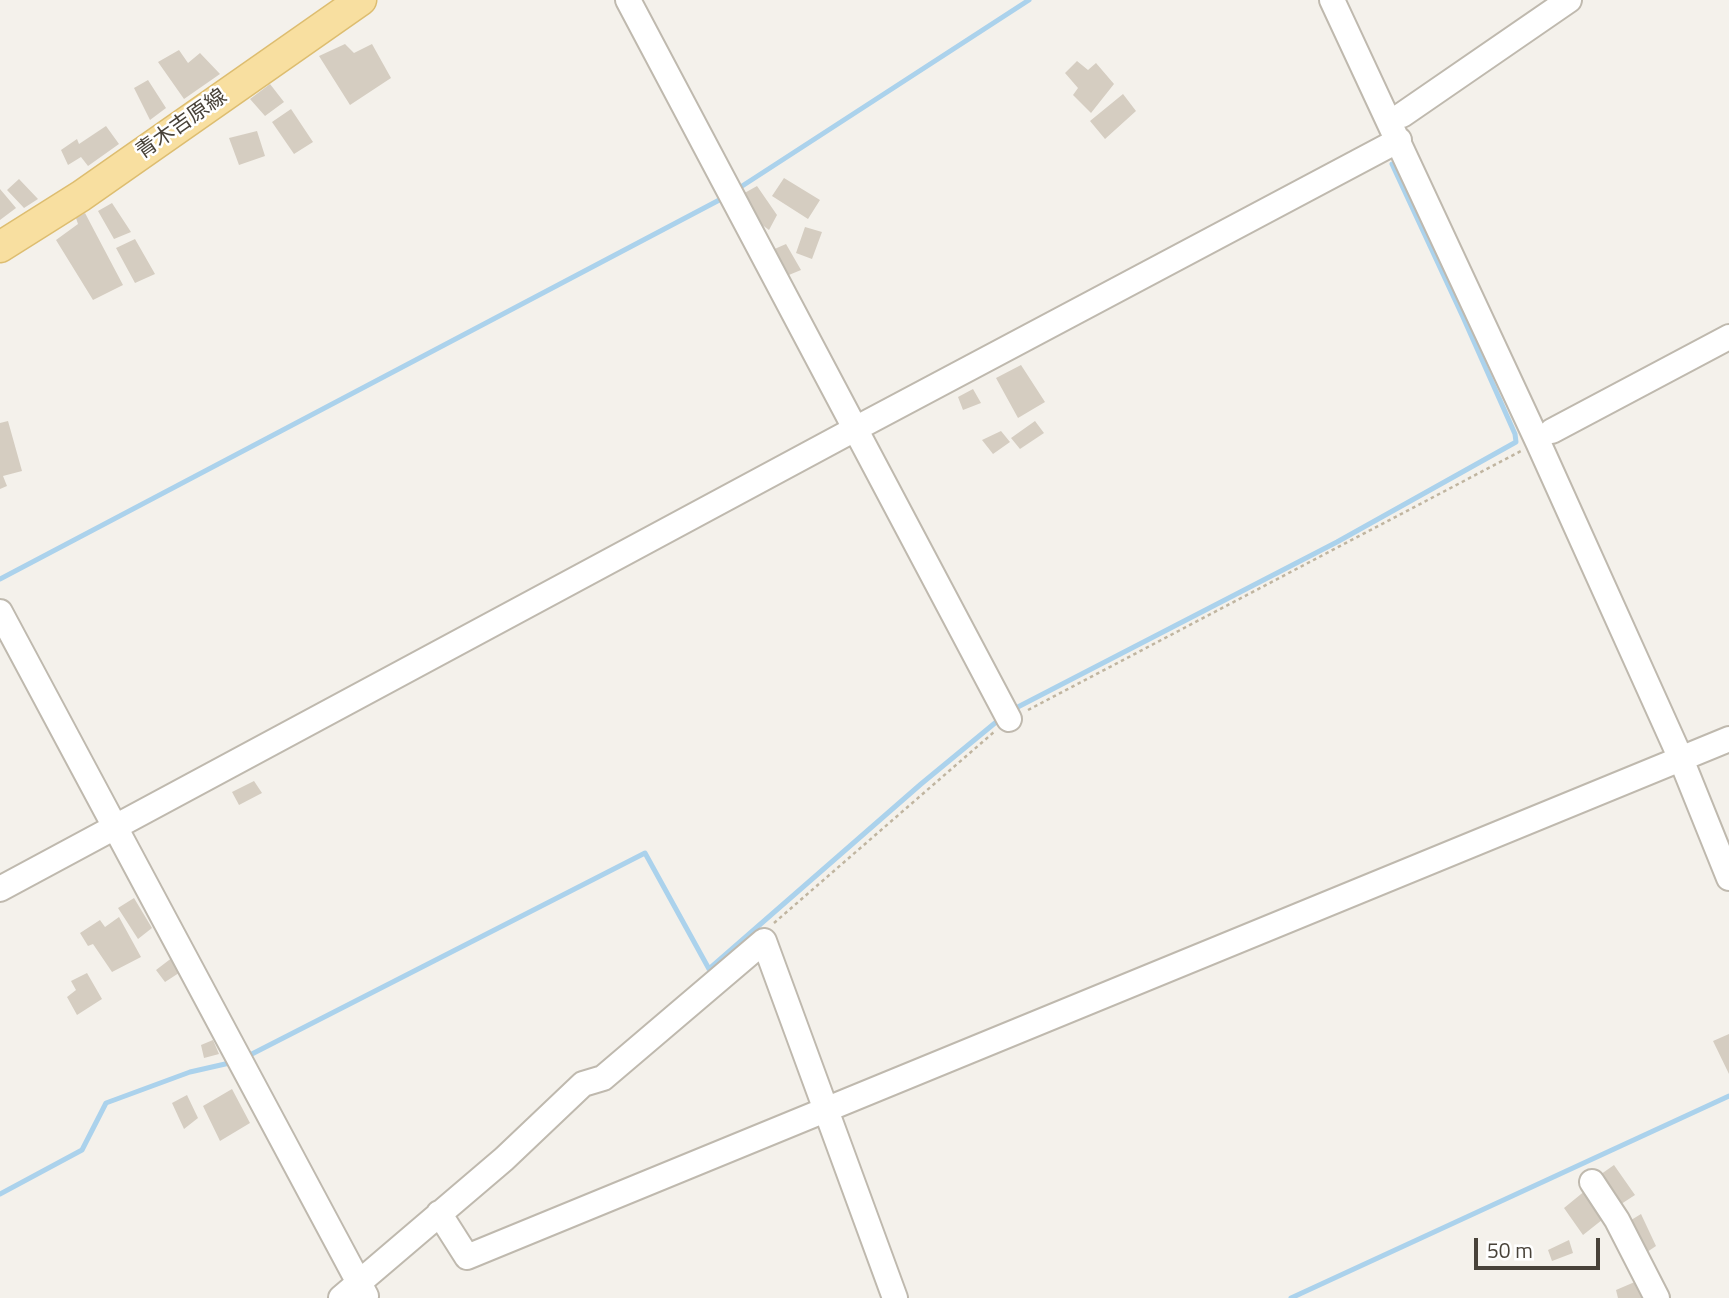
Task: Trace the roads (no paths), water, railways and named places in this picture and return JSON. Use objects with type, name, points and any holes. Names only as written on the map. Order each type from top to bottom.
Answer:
[{"type":"main road","name":"青木吉原線","points":[[0,247],[81,196],[361,0]]},
{"type":"street","points":[[628,0],[1009,719]]},
{"type":"street","points":[[1332,0],[1545,437],[1729,878]]},
{"type":"street","points":[[1402,115],[1569,0]]},
{"type":"street","points":[[0,889],[1399,140]]},
{"type":"street","points":[[1545,437],[1729,337]]},
{"type":"street","points":[[0,612],[117,827],[356,1293],[439,1213],[504,1159],[583,1084],[603,1077],[764,941],[895,1298]]},
{"type":"street","points":[[439,1213],[467,1257],[1729,739]]},
{"type":"street","points":[[1592,1182],[1617,1220],[1657,1298]]},
{"type":"waterway","points":[[736,190],[1029,0]]},
{"type":"waterway","points":[[1012,710],[1337,542],[1516,442],[1515,434],[1463,317],[1392,164]]},
{"type":"waterway","points":[[0,579],[725,197]]},
{"type":"waterway","points":[[246,1057],[645,853],[709,969],[1001,718]]},
{"type":"waterway","points":[[0,1194],[82,1150],[106,1103],[190,1072],[234,1062]]},
{"type":"waterway","points":[[1291,1298],[1729,1096]]}]
